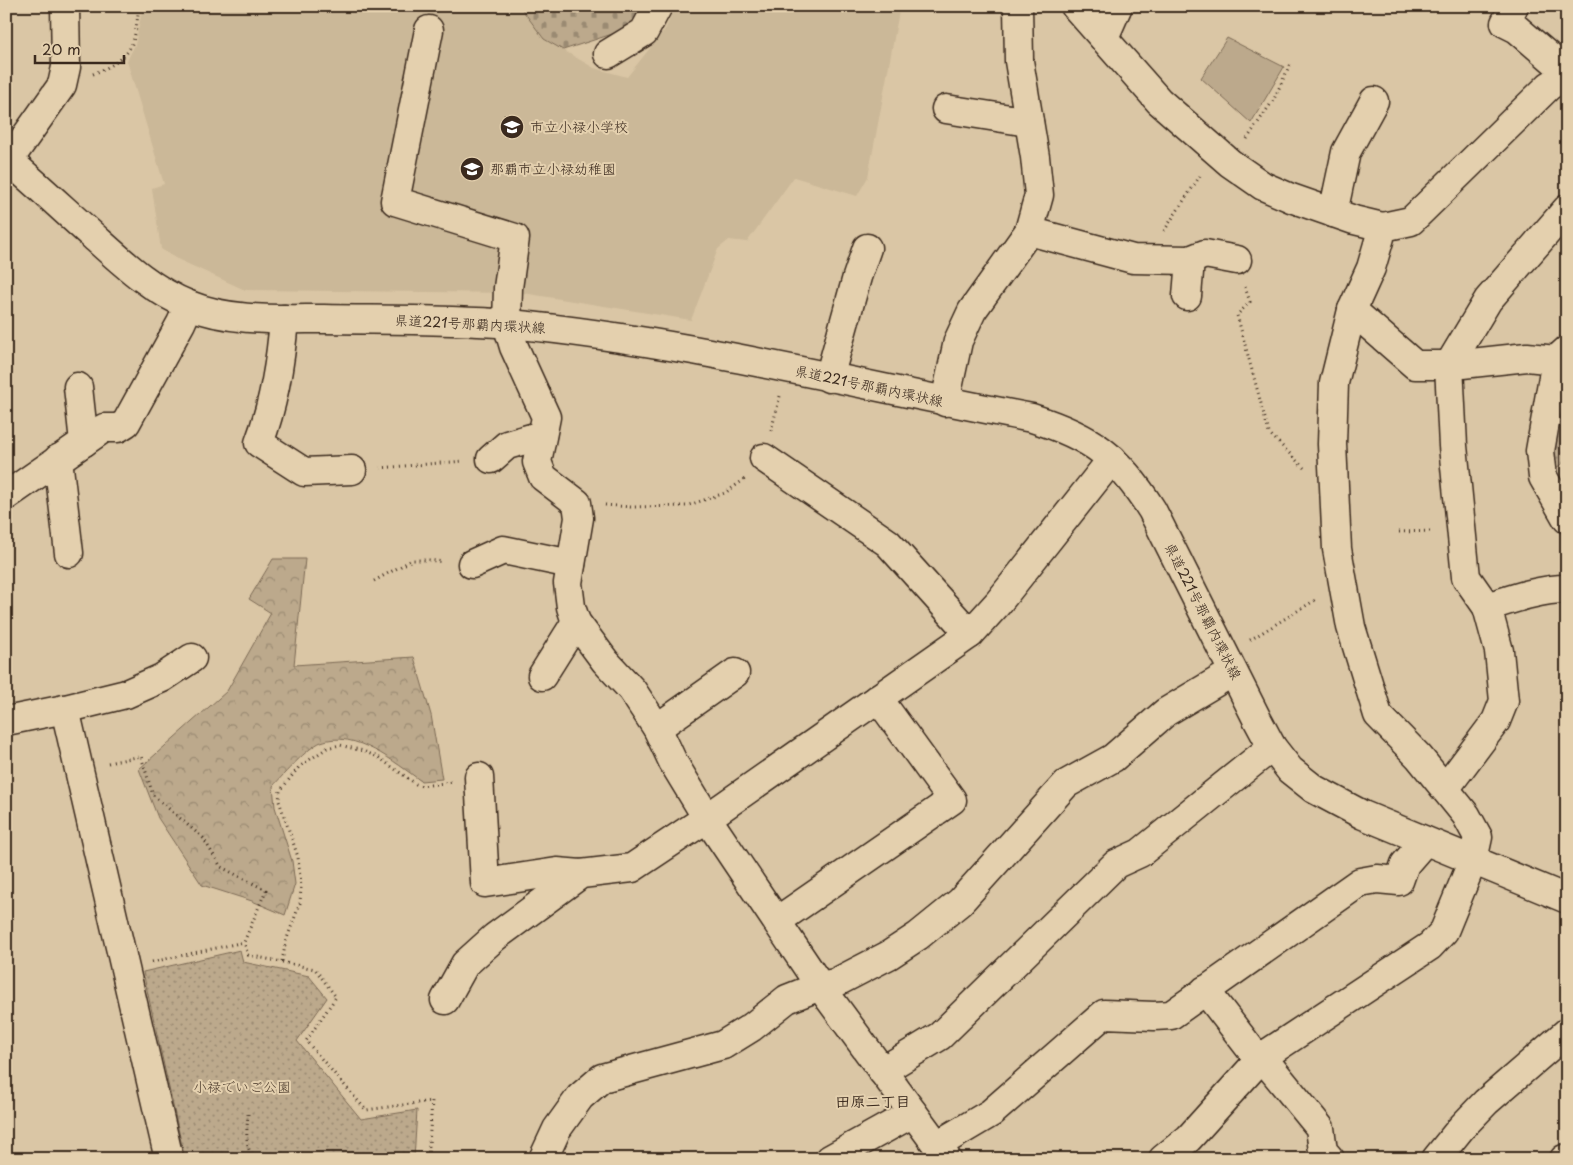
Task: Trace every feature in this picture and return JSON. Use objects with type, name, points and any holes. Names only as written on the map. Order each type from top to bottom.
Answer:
[{"type":"street","points":[[7,159],[62,85],[66,67],[65,6]]},
{"type":"street","points":[[608,54],[644,32],[658,6]]},
{"type":"street","points":[[945,402],[958,341],[972,311],[1030,231],[1039,195],[1019,61],[1018,6]]},
{"type":"street","points":[[1075,6],[1159,100],[1224,158],[1262,186],[1333,213],[1383,227],[1411,221],[1549,86],[1567,74],[1517,29],[1506,23],[1514,6]]},
{"type":"street","points":[[1104,38],[1118,6]]},
{"type":"street","points":[[430,30],[395,201],[515,238],[508,288],[508,324],[514,347],[546,418],[537,462],[543,477],[578,503],[579,518],[568,583],[571,607],[576,622],[605,661],[632,690],[657,728],[673,762],[707,818],[820,986],[942,1152],[991,1113],[1104,1014],[1171,1015],[1360,882],[1377,879],[1398,881],[1405,864],[1425,841]]},
{"type":"street","points":[[1333,213],[1346,152],[1374,101]]},
{"type":"street","points":[[946,109],[1029,122]]},
{"type":"street","name":"県道221号那覇内環状線","points":[[7,159],[136,273],[169,295],[189,305],[230,315],[256,318],[457,321],[508,324],[657,344],[1032,418],[1086,440],[1112,459],[1128,475],[1152,510],[1272,747],[1290,770],[1314,789],[1363,815],[1567,899]]},
{"type":"street","points":[[1445,789],[1496,721],[1504,701],[1498,651],[1487,608],[1466,576],[1453,446],[1449,365],[1488,300],[1567,209]]},
{"type":"street","points":[[1163,1159],[1189,1138],[1260,1059],[1430,946],[1444,931],[1473,860],[1478,837],[1466,815],[1419,757],[1378,715],[1351,627],[1337,548],[1332,444],[1334,384],[1352,310],[1371,268],[1383,227]]},
{"type":"street","points":[[1030,231],[1133,260],[1190,260],[1205,254],[1237,260]]},
{"type":"street","points":[[829,378],[867,248]]},
{"type":"street","points":[[1187,296],[1190,260]]},
{"type":"street","points":[[6,496],[104,428],[118,428],[126,423],[189,305]]},
{"type":"street","points":[[1352,310],[1415,365],[1449,365],[1561,355],[1540,450],[1543,477],[1567,519]]},
{"type":"street","points":[[284,319],[282,341],[268,415],[259,444],[304,472],[352,470]]},
{"type":"street","points":[[78,387],[84,442]]},
{"type":"street","points":[[491,459],[507,445],[542,435]]},
{"type":"street","points":[[764,458],[888,543],[970,634]]},
{"type":"street","points":[[58,459],[68,553]]},
{"type":"street","points":[[479,777],[485,883],[557,872],[581,874],[632,868],[707,818],[970,634],[998,603],[1112,459]]},
{"type":"street","points":[[472,564],[503,550],[571,564]]},
{"type":"street","points":[[1487,608],[1520,596],[1558,589],[1567,590]]},
{"type":"street","points":[[542,676],[576,622]]},
{"type":"street","points":[[8,715],[65,709],[126,694],[162,678],[192,658]]},
{"type":"street","points":[[543,1159],[557,1129],[580,1098],[602,1078],[723,1045],[752,1028],[787,998],[820,986],[835,983],[889,955],[918,936],[960,902],[1066,784],[1113,758],[1166,712],[1233,672]]},
{"type":"street","points":[[657,728],[735,673]]},
{"type":"street","points":[[777,921],[952,800],[878,698]]},
{"type":"street","points":[[65,709],[169,1159]]},
{"type":"street","points":[[882,1071],[940,1036],[1116,864],[1140,853],[1272,747]]},
{"type":"street","points":[[445,1000],[465,964],[495,937],[581,874]]},
{"type":"street","points":[[1205,990],[1260,1059],[1320,1128],[1323,1151],[1330,1159]]},
{"type":"street","points":[[1436,1159],[1460,1128],[1486,1102],[1567,1032]]},
{"type":"street","points":[[830,1159],[913,1113]]},
{"type":"path","points":[[63,78],[80,80],[112,66],[127,55],[132,44],[139,6]]},
{"type":"path","points":[[1147,260],[1156,244],[1224,158],[1274,99],[1291,62]]},
{"type":"path","points":[[1237,260],[1250,302],[1237,314],[1269,433],[1308,473]]},
{"type":"path","points":[[578,503],[592,502],[608,506],[630,507],[686,506],[725,493],[743,481],[759,466],[764,458],[781,393]]},
{"type":"path","points":[[352,470],[491,459]]},
{"type":"path","points":[[374,581],[412,560],[472,564]]},
{"type":"path","points":[[1244,643],[1343,583]]},
{"type":"path","points":[[282,961],[286,942],[300,903],[301,887],[298,857],[279,801],[280,791],[299,767],[327,748],[340,745],[378,757],[416,784],[422,786],[479,777]]},
{"type":"path","points":[[79,770],[141,756],[153,795],[203,838],[221,867],[266,890],[244,942],[248,955],[316,968],[336,997],[306,1041],[366,1110],[432,1101],[428,1159]]},
{"type":"path","points":[[124,968],[244,942]]},
{"type":"path","points":[[248,1114],[247,1137],[249,1153],[254,1159]]},
{"type":"shaded area","name":"市立小禄小学校","points":[[143,6],[516,6],[521,8],[544,39],[594,68],[627,77],[666,28],[675,6],[900,6],[868,177],[857,196],[794,177],[747,242],[729,240],[718,249],[691,320],[523,293],[245,290],[175,258],[161,249],[152,188],[164,184],[127,61],[135,45]]},
{"type":"green space","points":[[522,6],[648,6],[640,25],[563,50],[544,39],[521,8]]},
{"type":"green space","points":[[1227,38],[1284,67],[1251,123],[1201,78]]},
{"type":"green space","points":[[1556,399],[1567,405],[1567,461],[1554,469],[1547,443]]},
{"type":"green space","points":[[273,559],[305,559],[294,665],[414,657],[431,715],[442,779],[421,781],[387,757],[361,744],[347,740],[334,739],[321,742],[303,755],[273,786],[275,807],[292,861],[295,884],[285,915],[252,901],[202,885],[158,818],[139,769],[227,691],[271,613],[249,599]]},
{"type":"green space","name":"小禄でいご公園","points":[[240,950],[243,962],[309,976],[327,998],[297,1041],[361,1119],[417,1110],[414,1159],[185,1159],[143,972]]},
{"type":"place","name":"市立小禄小学校","points":[[512,127]]},
{"type":"place","name":"那覇市立小禄幼稚園","points":[[472,169]]},
{"type":"district","name":"田原二丁目","points":[[873,1102]]}]
